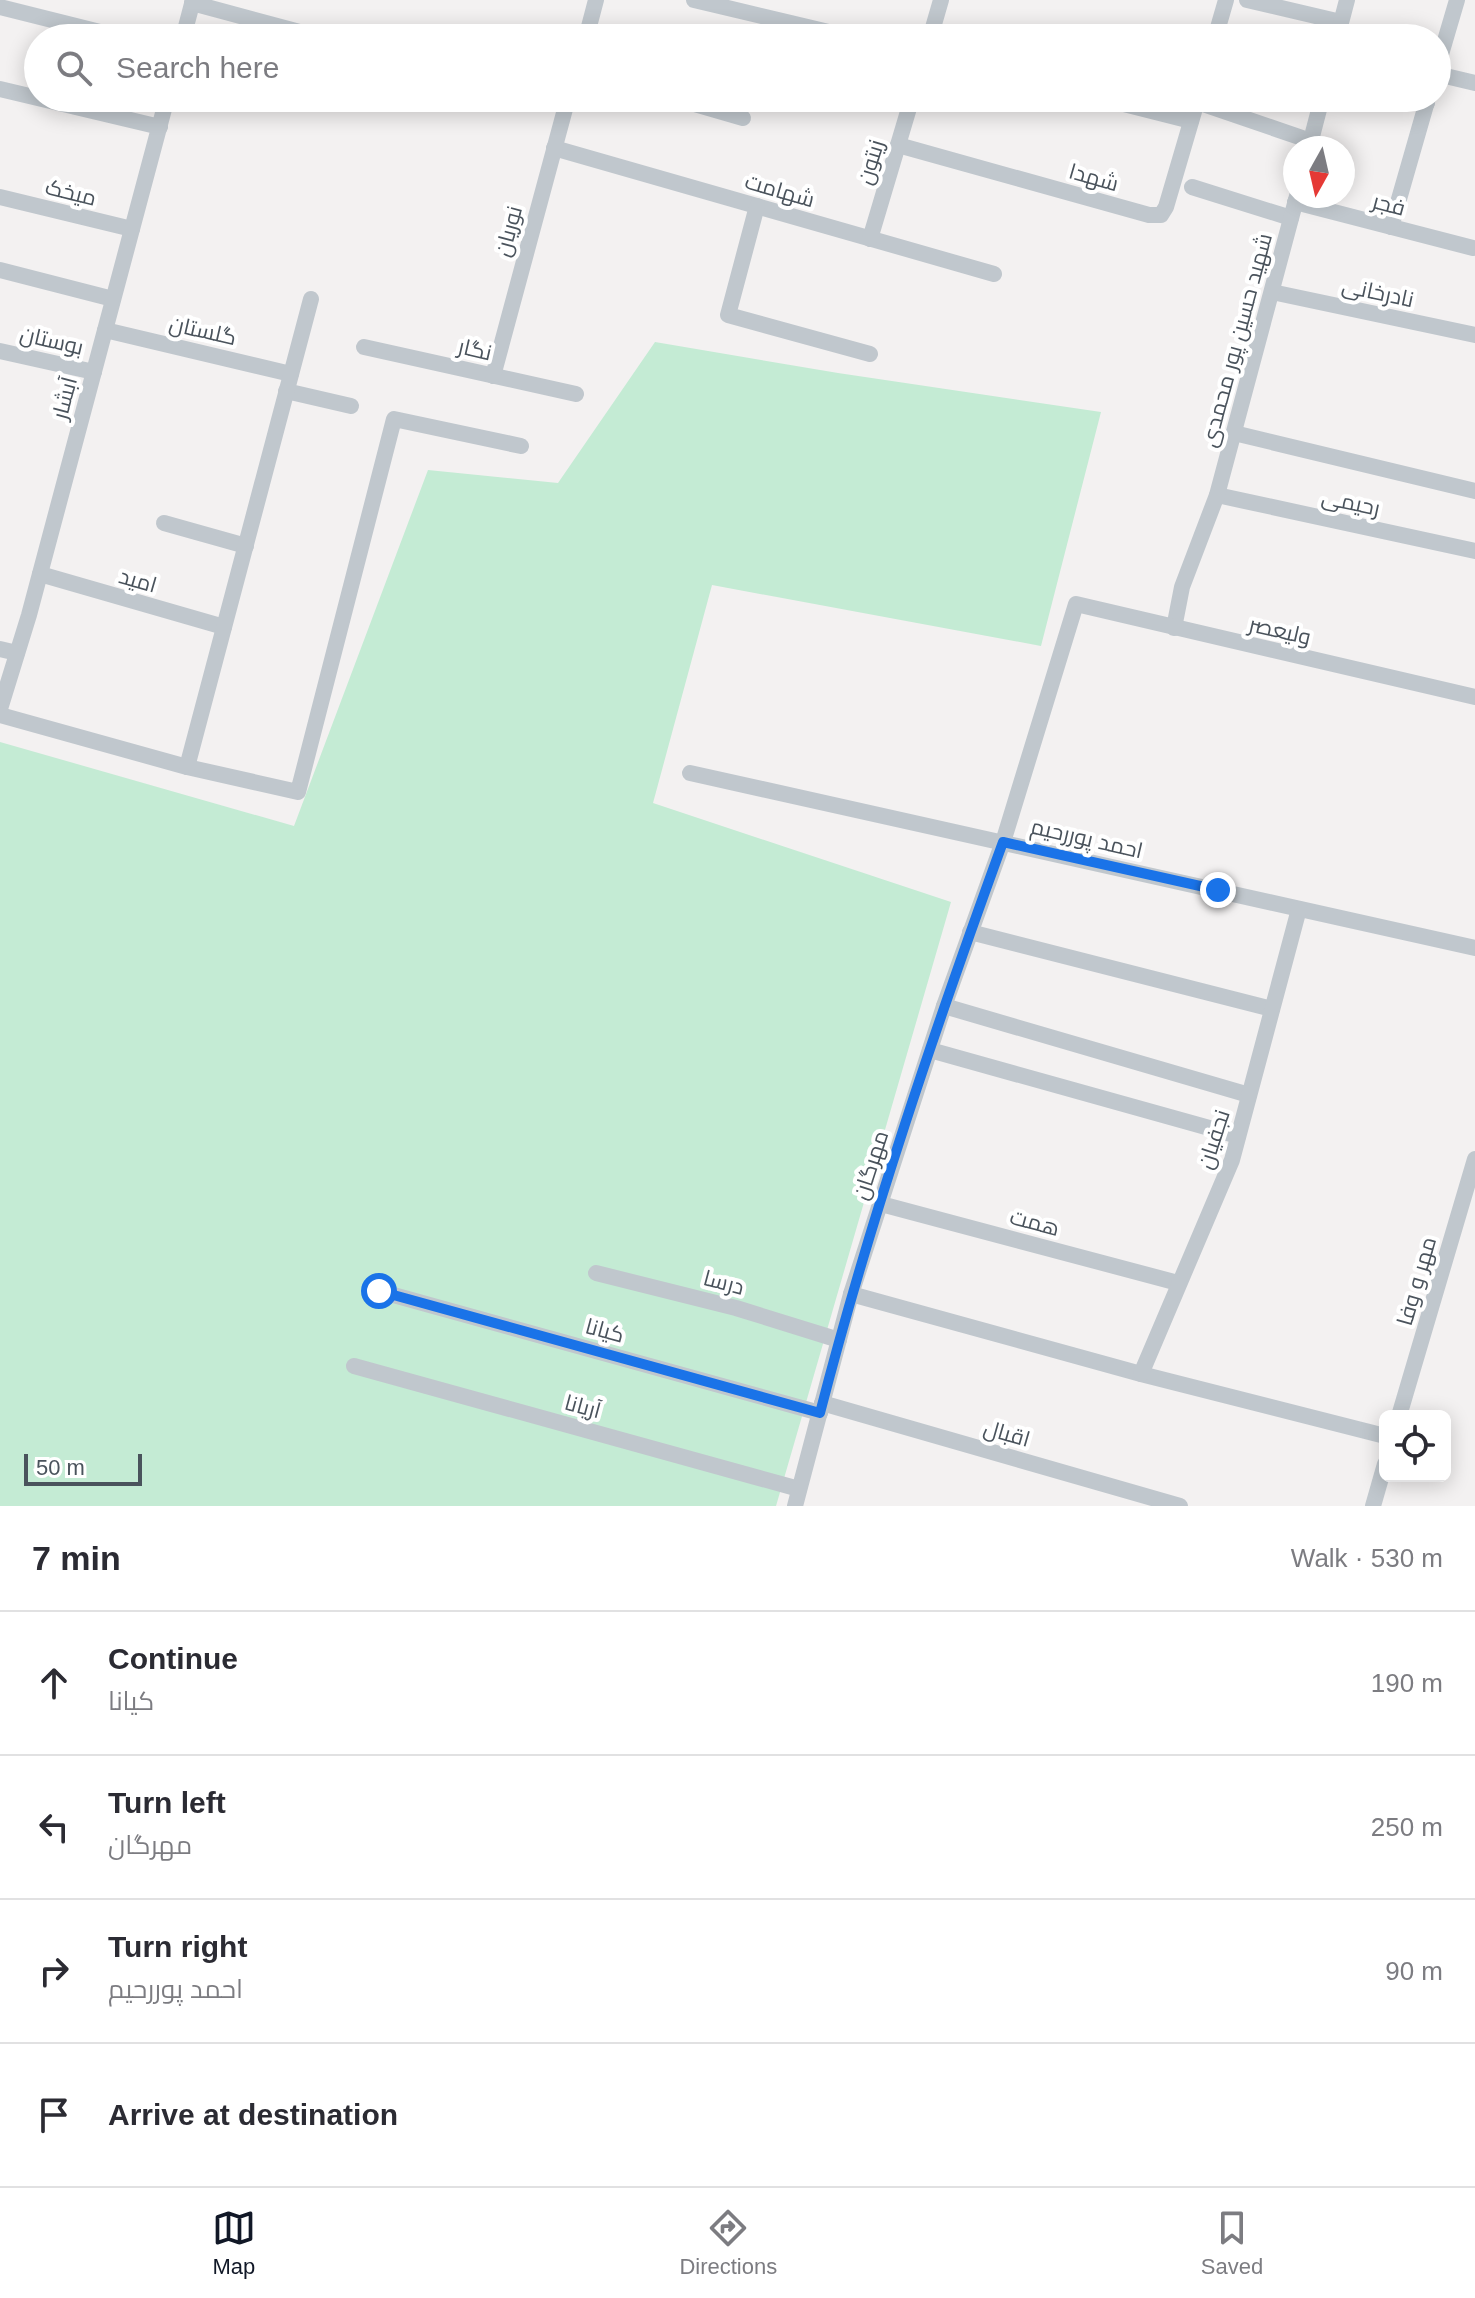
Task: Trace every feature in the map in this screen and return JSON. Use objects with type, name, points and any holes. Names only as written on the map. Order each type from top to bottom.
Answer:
[{"type":"street","points":[[590,24],[596,0]]},
{"type":"street","points":[[694,0],[795,24]]},
{"type":"street","points":[[934,24],[941,0]]},
{"type":"street","points":[[1219,24],[1226,0]]},
{"type":"street","points":[[1247,0],[1321,24]]},
{"type":"street","points":[[1341,24],[1347,0]]},
{"type":"street","points":[[1450,24],[1457,0]]},
{"type":"street","points":[[187,24],[193,2],[272,24]]},
{"type":"street","points":[[0,7],[68,24]]},
{"type":"street","points":[[1451,75],[1475,83]]},
{"type":"street","points":[[0,89],[24,95]]},
{"type":"street","points":[[97,112],[160,127]]},
{"type":"street","name":"آبشار","points":[[0,709],[40,574],[164,112]]},
{"type":"street","name":"نوریان","points":[[493,376],[565,112]]},
{"type":"street","points":[[722,112],[743,118]]},
{"type":"street","name":"زیتون","points":[[870,239],[908,112]]},
{"type":"street","points":[[1155,112],[1191,121]]},
{"type":"street","name":"شهدا","points":[[898,145],[1149,215],[1161,215],[1194,112]]},
{"type":"street","points":[[1228,112],[1289,136]]},
{"type":"street","points":[[1312,136],[1318,112]]},
{"type":"street","points":[[1391,227],[1425,112]]},
{"type":"street","name":"شهامت","points":[[554,148],[994,274]]},
{"type":"street","name":"فجر","points":[[1192,187],[1283,203]]},
{"type":"street","name":"میخک","points":[[0,197],[132,229]]},
{"type":"street","points":[[757,206],[728,315],[870,354]]},
{"type":"street","name":"شهید حسین پور محمدی","points":[[1174,628],[1182,587],[1217,495],[1293,208]]},
{"type":"street","name":"فجر","points":[[1307,208],[1473,248]]},
{"type":"street","points":[[0,270],[113,299]]},
{"type":"street","name":"نادرخانی","points":[[1272,292],[1475,335]]},
{"type":"street","points":[[187,767],[311,299]]},
{"type":"street","name":"گلستان","points":[[105,330],[291,374]]},
{"type":"street","name":"نگار","points":[[364,347],[576,394]]},
{"type":"street","name":"بوستان","points":[[0,351],[94,372]]},
{"type":"street","points":[[286,391],[351,406]]},
{"type":"street","points":[[0,715],[187,767],[298,792],[394,419],[521,446]]},
{"type":"street","points":[[1234,433],[1475,491]]},
{"type":"street","name":"رحیمی","points":[[1217,495],[1475,551]]},
{"type":"street","points":[[164,523],[246,546]]},
{"type":"street","name":"امید","points":[[40,574],[224,627]]},
{"type":"street","name":"ولیعصر","points":[[1076,604],[1475,697]]},
{"type":"street","name":"مهرگان","points":[[795,1506],[851,1294],[944,1006],[1003,842],[1076,604]]},
{"type":"street","points":[[0,649],[17,653]]},
{"type":"street","name":"احمد پوررحیم","points":[[690,773],[1475,948]]},
{"type":"street","name":"نجفیان","points":[[1141,1374],[1232,1160],[1299,909]]},
{"type":"street","points":[[970,932],[1272,1009]]},
{"type":"street","points":[[944,1006],[1249,1095]]},
{"type":"street","points":[[930,1050],[1238,1136]]},
{"type":"street","name":"مهر و وفا","points":[[1401,1410],[1475,1159]]},
{"type":"street","name":"همت","points":[[881,1204],[1178,1283]]},
{"type":"street","name":"درسا","points":[[596,1273],[736,1308],[839,1340]]},
{"type":"street","name":"کیانا","points":[[379,1291],[821,1408]]},
{"type":"street","points":[[851,1294],[1141,1374],[1379,1434]]},
{"type":"street","name":"آریانا","points":[[354,1366],[799,1489]]},
{"type":"street","name":"اقبال","points":[[821,1408],[1180,1506]]},
{"type":"street","points":[[1373,1506],[1380,1482]]},
{"type":"green space","points":[[655,342],[1101,412],[1041,646],[712,585],[653,803],[951,902],[776,1506],[0,1506],[0,742],[294,826],[428,470],[558,483]]},
{"type":"route","points":[[379,1291],[820,1413],[851,1294],[944,1006],[1003,842],[1218,890]]}]
